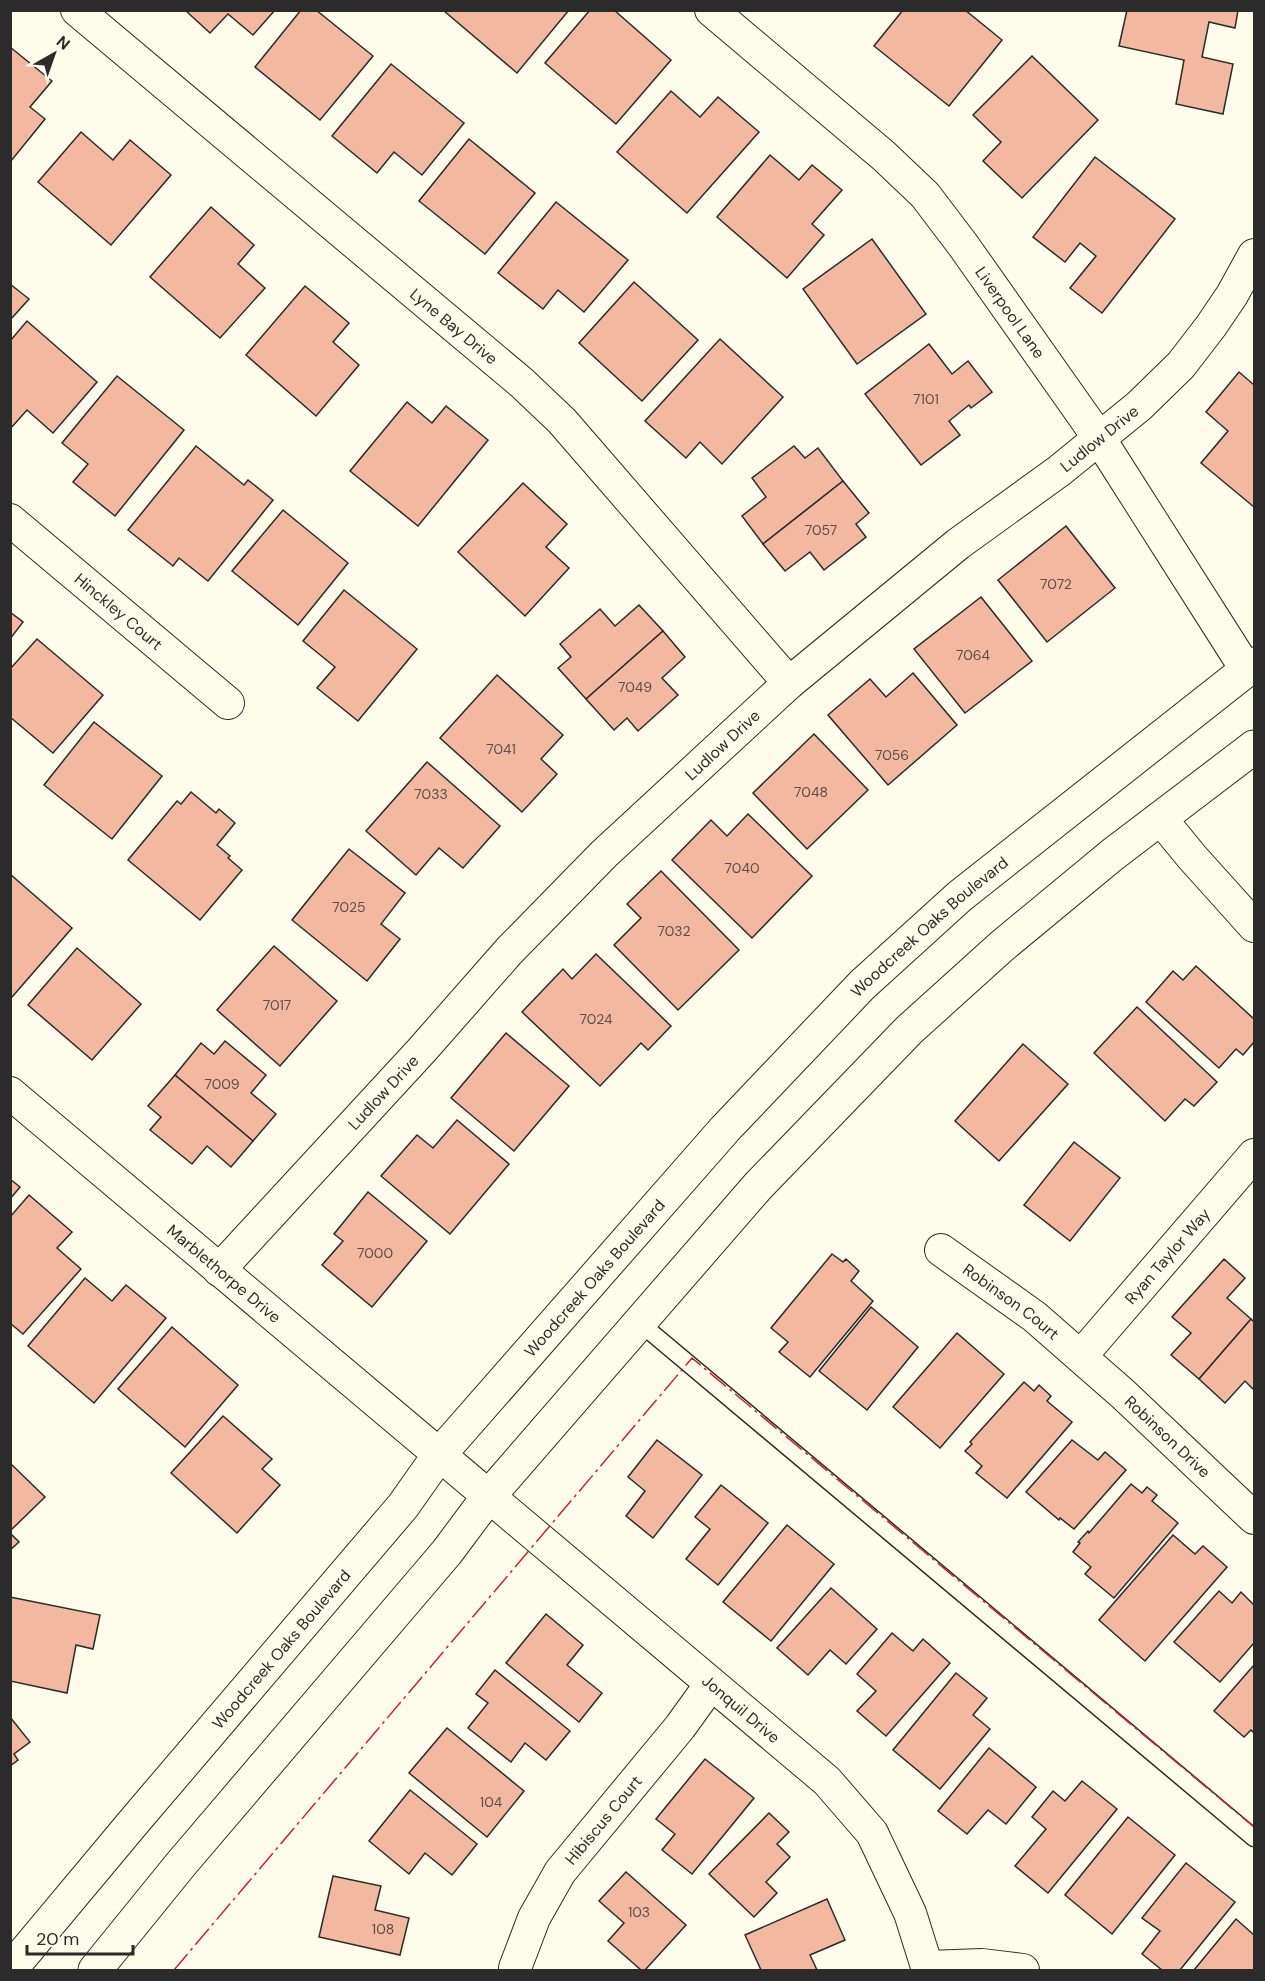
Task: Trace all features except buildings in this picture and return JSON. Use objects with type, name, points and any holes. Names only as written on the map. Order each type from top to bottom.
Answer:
[{"type":"main road","name":"Woodcreek Oaks Boulevard","points":[[10,1970],[403,1506],[439,1455],[725,1129],[862,985],[960,896],[1250,666]]},
{"type":"main road","points":[[95,1971],[181,1864],[447,1552],[488,1497],[758,1186],[909,1030],[1002,946],[1112,855],[1254,747]]},
{"type":"street","name":"Lyne Bay Drive","points":[[77,10],[522,383],[562,421],[789,683]]},
{"type":"street","name":"Liverpool Lane","points":[[711,10],[884,156],[925,195],[1099,438],[1250,666]]},
{"type":"street","name":"Ludlow Drive","points":[[219,1270],[422,1050],[509,951],[613,846],[789,683],[958,544],[1059,471],[1139,406],[1181,364],[1232,295],[1254,255]]},
{"type":"street","name":"Hinckley Court","points":[[10,520],[228,703]]},
{"type":"street","points":[[1161,818],[1192,857],[1254,926]]},
{"type":"street","name":"Marblethorpe Drive","points":[[10,1093],[488,1497]]},
{"type":"street","name":"Ryan Taylor Way","points":[[1081,1356],[1254,1155]]},
{"type":"street","name":"Robinson Court","points":[[941,1250],[1035,1317],[1081,1356]]},
{"type":"street","name":"Robinson Drive","points":[[1081,1356],[1254,1518]]},
{"type":"street","name":"Jonquil Drive","points":[[488,1497],[827,1781],[872,1833],[910,1913],[928,1969]]},
{"type":"street","name":"Hibiscus Court","points":[[515,1968],[534,1918],[560,1872],[680,1727],[711,1684]]},
{"type":"street","points":[[928,1969],[982,1965],[1023,1971]]},
{"type":"lane","points":[[640,1323],[1254,1838]]},
{"type":"power","points":[[174,1970],[692,1358],[1254,1827]]}]
